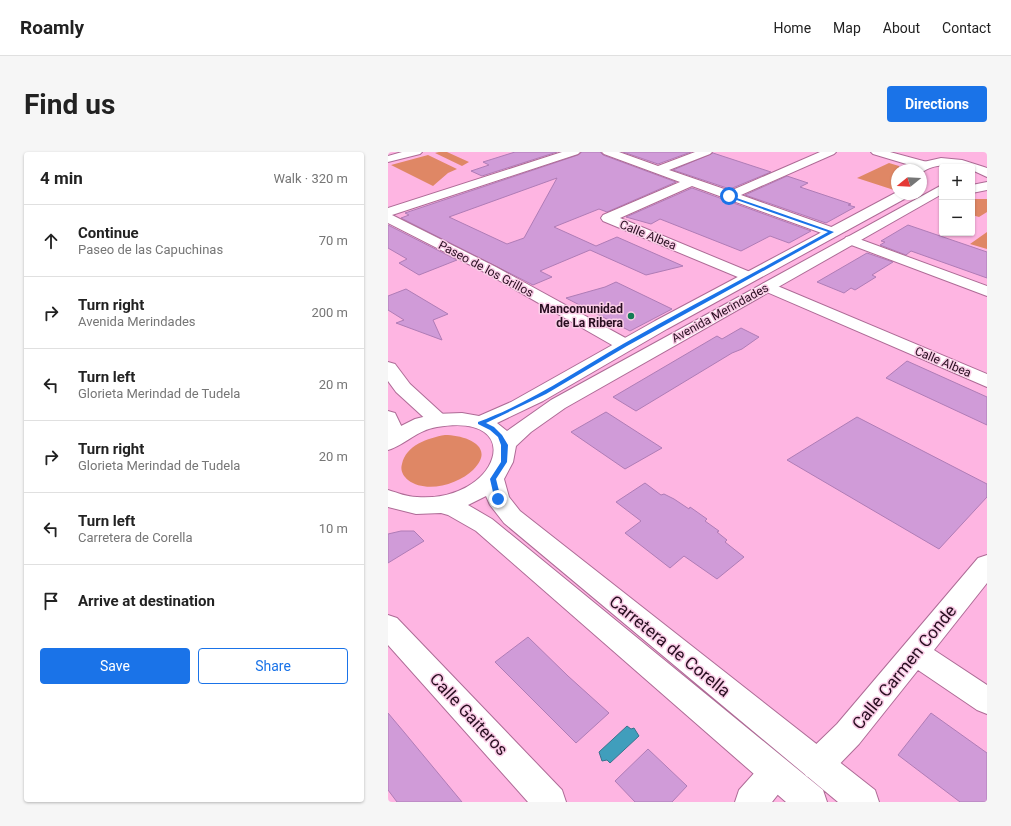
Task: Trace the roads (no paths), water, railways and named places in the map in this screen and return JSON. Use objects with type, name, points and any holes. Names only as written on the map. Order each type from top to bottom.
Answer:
[{"type":"street","points":[[388,159],[416,152]]},
{"type":"street","points":[[388,212],[574,152]]},
{"type":"street","points":[[608,152],[832,232]]},
{"type":"street","points":[[658,170],[706,152]]},
{"type":"street","points":[[729,196],[830,152]]},
{"type":"street","points":[[877,152],[917,164]]},
{"type":"street","points":[[895,152],[920,164]]},
{"type":"street","points":[[959,163],[977,154]]},
{"type":"street","points":[[927,166],[959,163],[984,168]]},
{"type":"street","name":"Calle Albea","points":[[691,182],[608,218],[750,277]]},
{"type":"street","name":"Avenida Merindades","points":[[504,445],[524,427],[558,404],[851,240],[938,187]]},
{"type":"street","name":"Avenida Merindades","points":[[480,423],[544,393],[625,345],[892,200]]},
{"type":"street","name":"Paseo de los Grillos","points":[[388,218],[490,270],[625,345]]},
{"type":"street","points":[[851,240],[987,291]]},
{"type":"street","name":"Calle Albea","points":[[768,287],[987,381]]},
{"type":"street","points":[[388,368],[403,388],[438,420]]},
{"type":"street","points":[[388,417],[392,440],[416,426],[438,420],[460,419],[480,423],[492,428],[500,436],[504,445],[504,462],[493,479],[470,495],[440,504],[424,506],[390,501]]},
{"type":"street","name":"Carretera de Corella","points":[[493,479],[498,499],[512,517],[863,802]]},
{"type":"street","name":"Carretera de Corella","points":[[440,504],[456,509],[484,525],[811,802]]},
{"type":"street","name":"Calle Carmen Conde","points":[[817,765],[848,734],[987,565]]},
{"type":"street","name":"Calle Gaiteros","points":[[388,626],[550,802]]},
{"type":"street","points":[[916,653],[987,701]]},
{"type":"street","points":[[751,802],[776,772]]},
{"type":"water","points":[[627,726],[631,729],[634,728],[639,736],[610,763],[607,760],[602,761],[599,752]]},
{"type":"place","name":"Mancomunidad de La Ribera","points":[[631,316]]}]
